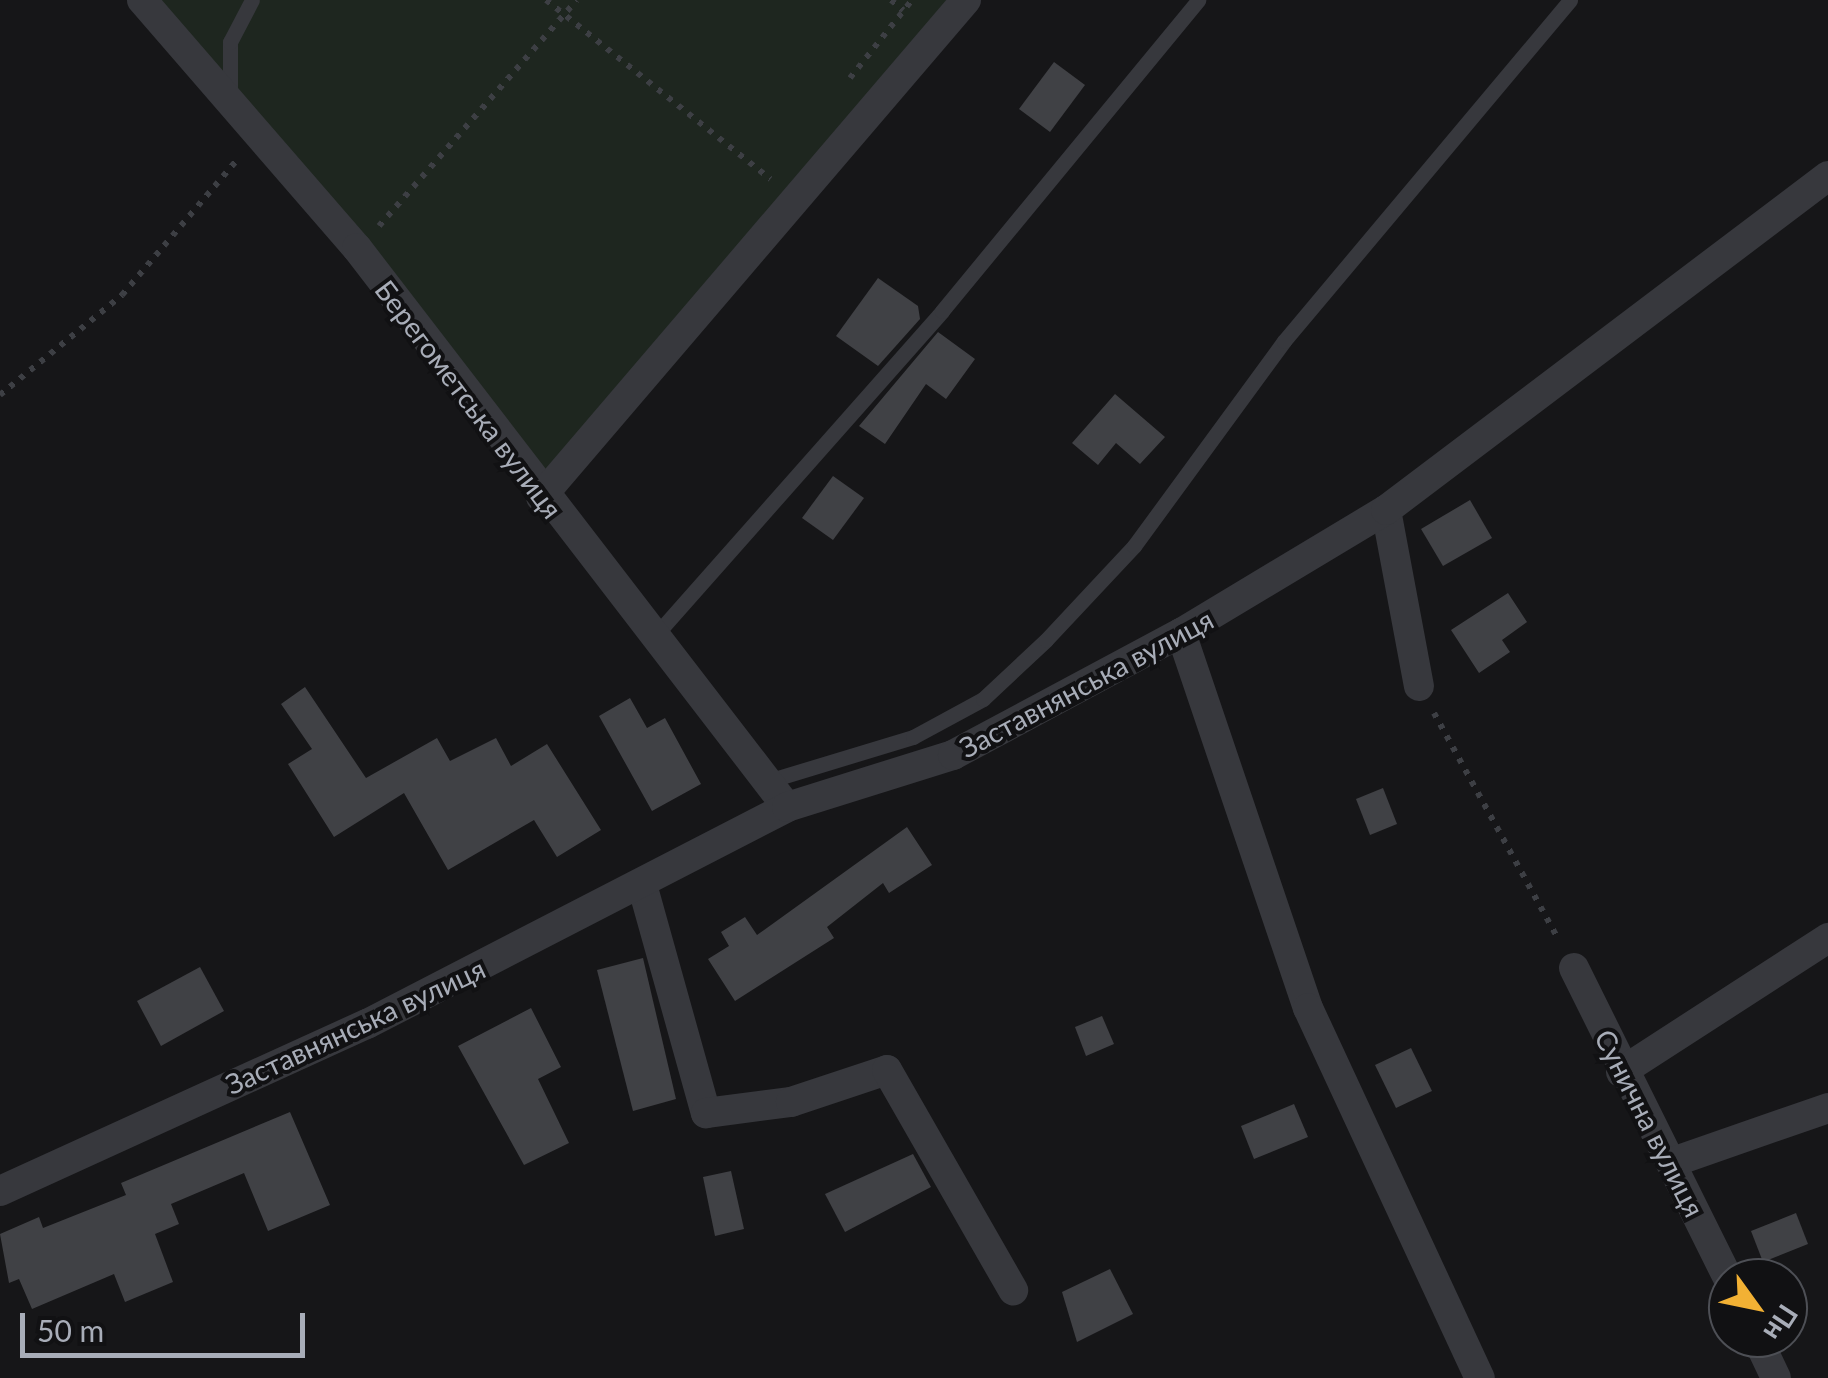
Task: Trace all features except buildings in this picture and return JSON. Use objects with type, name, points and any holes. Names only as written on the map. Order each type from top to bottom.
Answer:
[{"type":"street","name":"Берегометська вулиця","points":[[142,0],[232,112],[357,248],[541,497],[786,806]]},
{"type":"street","points":[[541,497],[966,0]]},
{"type":"street","name":"Заставнянська вулиця","points":[[0,1191],[643,888],[786,806],[954,755],[1181,633],[1386,510],[1828,176]]},
{"type":"street","points":[[1386,510],[1420,686]]},
{"type":"street","points":[[1181,633],[1308,1008],[1480,1378]]},
{"type":"street","points":[[643,888],[706,1114],[791,1102],[887,1070],[1014,1290]]},
{"type":"street","points":[[1621,1072],[1828,938]]},
{"type":"street","name":"Сунична вулиця","points":[[1574,968],[1621,1072],[1673,1162],[1719,1258]]},
{"type":"street","points":[[1673,1162],[1828,1108]]},
{"type":"lane","points":[[232,112],[230,42],[252,0]]},
{"type":"lane","points":[[653,638],[955,296],[1198,0]]},
{"type":"lane","points":[[768,782],[913,737],[983,699],[1046,640],[1134,546],[1284,340],[1570,0]]},
{"type":"path","points":[[546,0],[770,180]]},
{"type":"path","points":[[357,248],[578,0]]},
{"type":"path","points":[[892,0],[903,10]]},
{"type":"path","points":[[0,394],[168,248],[254,134]]},
{"type":"path","points":[[1420,686],[1574,968]]},
{"type":"shaded area","points":[[148,0],[947,0],[539,489]]}]
